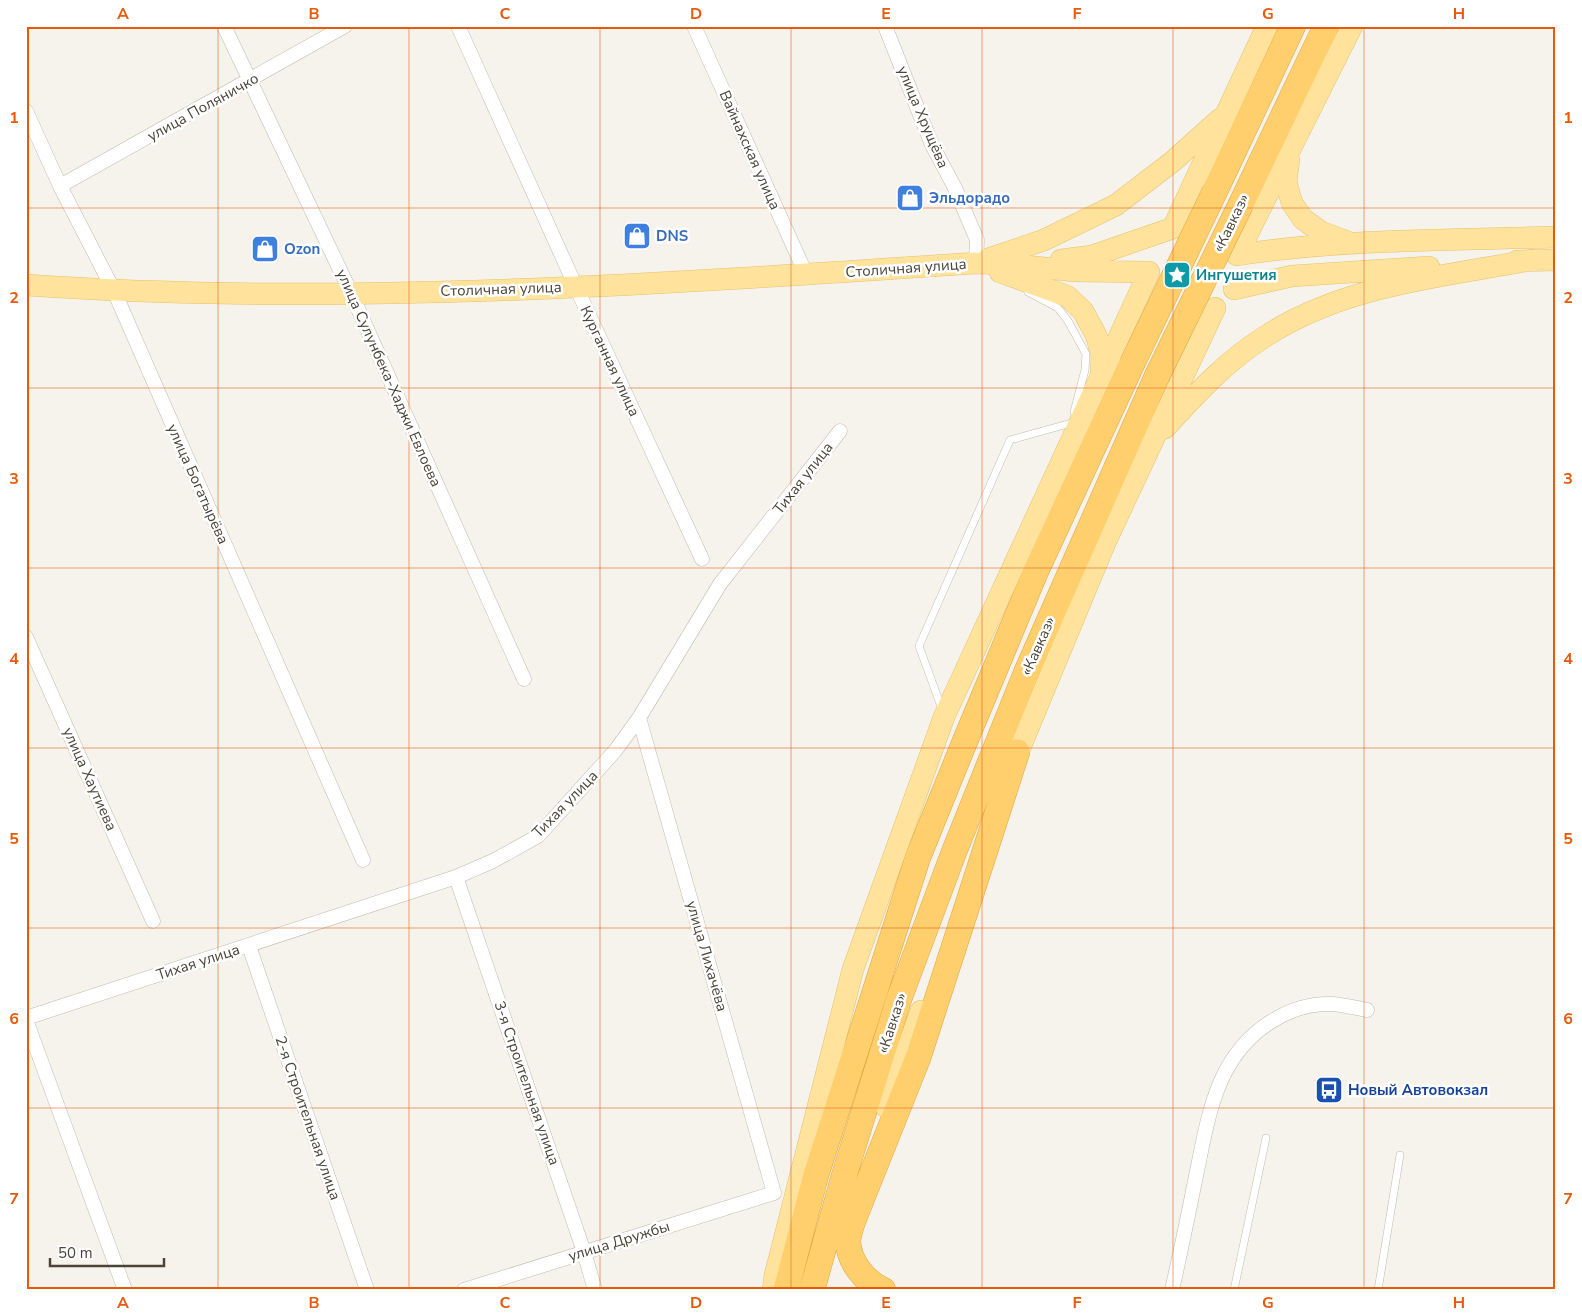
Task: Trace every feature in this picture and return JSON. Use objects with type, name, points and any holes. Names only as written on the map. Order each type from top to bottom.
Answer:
[{"type":"highway","name":"«Кавказ»","points":[[786,1290],[816,1175],[918,857],[1036,571],[1293,26]]},
{"type":"highway","name":"«Кавказ»","points":[[813,1288],[844,1176],[899,999],[954,852],[1026,673],[1157,376],[1326,26]]},
{"type":"highway","points":[[883,1290],[867,1280],[858,1269],[851,1255],[848,1241],[853,1221],[918,1058],[1017,752]]},
{"type":"main road","points":[[1006,264],[1092,256],[1173,228],[1190,223],[1207,225],[1229,239],[1237,255],[1239,272],[1234,289],[1229,297],[1215,308],[1198,313],[1172,308],[1165,303],[1154,289],[1149,272],[1149,263],[1154,246],[1159,239],[1173,228],[1267,26]]},
{"type":"main road","points":[[1237,255],[1352,26]]},
{"type":"main road","points":[[976,263],[1044,240],[1116,205],[1172,162],[1228,111]]},
{"type":"main road","points":[[1290,149],[1286,182],[1292,203],[1303,219],[1321,232],[1350,243]]},
{"type":"main road","name":"«Кавказ»","points":[[1237,255],[1272,249],[1350,243],[1556,237]]},
{"type":"main road","points":[[1234,289],[1292,276],[1531,260],[1556,260]]},
{"type":"main road","points":[[1148,447],[1217,373],[1266,336],[1318,308],[1378,288],[1531,260]]},
{"type":"main road","name":"Столичная улица","points":[[26,285],[114,291],[351,293],[576,287],[976,263]]},
{"type":"main road","points":[[976,263],[1075,271],[1149,272]]},
{"type":"main road","points":[[976,263],[1067,296],[1083,311],[1096,335],[1102,356],[1101,378]]},
{"type":"main road","points":[[773,1290],[775,1275],[853,969],[944,716],[1077,421],[1101,378],[1149,272]]},
{"type":"main road","points":[[813,1288],[873,1141],[1017,752],[1104,543],[1215,308]]},
{"type":"street","name":"улица Сулунбека-Хаджи Евлоева","points":[[224,26],[351,293],[524,679]]},
{"type":"street","name":"улица Поляничко","points":[[60,186],[345,26]]},
{"type":"street","name":"Курганная улица","points":[[458,26],[702,559]]},
{"type":"street","name":"Вайнахская улица","points":[[694,26],[806,274]]},
{"type":"street","name":"улица Хрущёва","points":[[884,26],[932,145],[955,188],[977,240],[976,263]]},
{"type":"street","name":"улица Богатырёва","points":[[26,111],[60,186],[114,291],[363,860]]},
{"type":"street","name":"Тихая улица","points":[[26,1019],[456,877],[493,861],[538,836],[615,751],[639,718],[720,584],[840,431]]},
{"type":"street","name":"улица Хаутиева","points":[[26,637],[153,922]]},
{"type":"street","name":"улица Лихачёва","points":[[639,718],[774,1194]]},
{"type":"street","name":"3-я Строительная улица","points":[[456,877],[584,1252],[595,1290]]},
{"type":"street","name":"2-я Строительная улица","points":[[249,946],[366,1290]]},
{"type":"street","points":[[1172,1290],[1208,1119],[1216,1090],[1227,1067],[1244,1042],[1263,1026],[1287,1012],[1312,1004],[1334,1004],[1366,1010]]},
{"type":"street","points":[[26,1019],[125,1290]]},
{"type":"street","name":"улица Дружбы","points":[[464,1290],[774,1194]]},
{"type":"lane","points":[[944,716],[919,646],[1010,440],[1077,421],[1085,370],[1086,354],[1068,321],[1058,308],[976,263]]},
{"type":"lane","points":[[1234,1290],[1266,1138]]},
{"type":"lane","points":[[1378,1290],[1400,1155]]},
{"type":"place","name":"Эльдорадо","points":[[910,198]]},
{"type":"place","name":"DNS","points":[[637,236]]},
{"type":"place","name":"Ozon","points":[[265,249]]},
{"type":"place","name":"Ингушетия","points":[[1177,275]]},
{"type":"place","name":"Новый Автовокзал","points":[[1329,1090]]}]
